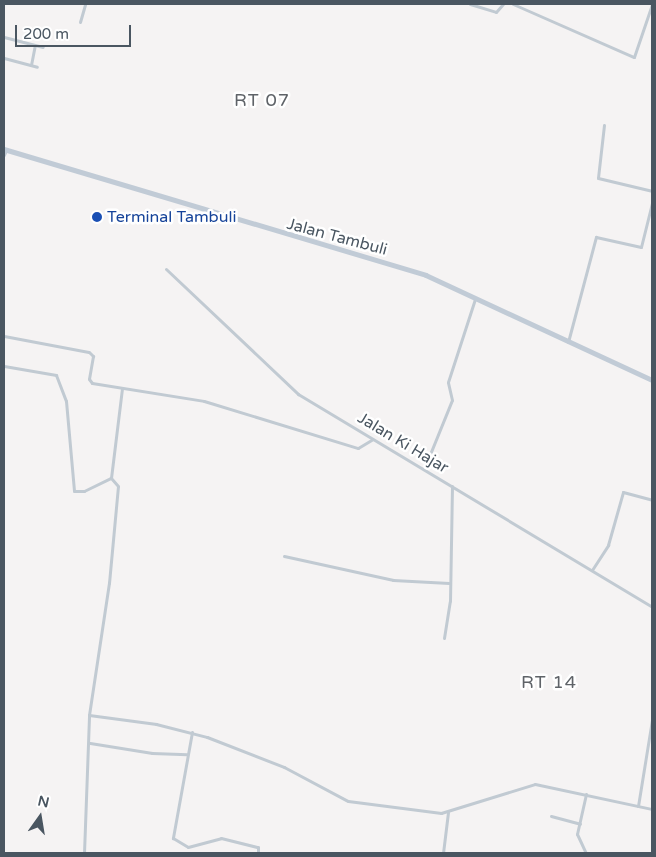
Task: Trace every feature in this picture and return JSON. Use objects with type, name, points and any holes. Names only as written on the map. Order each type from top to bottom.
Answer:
[{"type":"street","points":[[80,22],[85,4]]},
{"type":"street","points":[[470,4],[496,12],[503,4]]},
{"type":"street","points":[[513,4],[634,56],[652,4]]},
{"type":"street","points":[[4,37],[43,47]]},
{"type":"street","points":[[31,65],[35,45]]},
{"type":"street","points":[[4,58],[37,67]]},
{"type":"street","points":[[604,125],[598,178],[652,191]]},
{"type":"street","name":"Jalan Tambuli","points":[[4,151],[281,235],[383,261],[475,299],[652,380]]},
{"type":"street","points":[[568,342],[596,237],[641,247],[652,203]]},
{"type":"street","name":"Jalan Ki Hajar","points":[[166,269],[284,383],[373,439],[652,607]]},
{"type":"street","points":[[424,469],[452,400],[448,382],[475,299]]},
{"type":"street","points":[[4,336],[89,352],[94,356],[90,382],[122,389],[204,401],[358,448],[373,439]]},
{"type":"street","points":[[4,366],[56,375],[66,401],[74,491],[89,490],[112,478]]},
{"type":"street","points":[[84,853],[90,743],[89,716],[111,564],[118,486],[112,478],[122,389]]},
{"type":"street","points":[[444,638],[449,583],[452,486]]},
{"type":"street","points":[[592,570],[608,546],[623,492],[652,500]]},
{"type":"street","points":[[284,556],[385,579],[449,583]]},
{"type":"street","points":[[89,716],[192,732],[284,767],[348,801],[448,812],[530,785],[586,794],[652,809]]},
{"type":"street","points":[[638,806],[652,720]]},
{"type":"street","points":[[192,732],[173,838],[188,847],[221,838],[258,847],[258,853]]},
{"type":"street","points":[[90,743],[152,753],[187,754]]},
{"type":"street","points":[[586,794],[578,834],[586,853]]},
{"type":"street","points":[[443,853],[448,812]]},
{"type":"street","points":[[551,816],[580,824]]},
{"type":"place","name":"Terminal Tambuli","points":[[97,217]]},
{"type":"district","name":"RT 07","points":[[262,100]]},
{"type":"district","name":"RT 14","points":[[549,682]]}]
